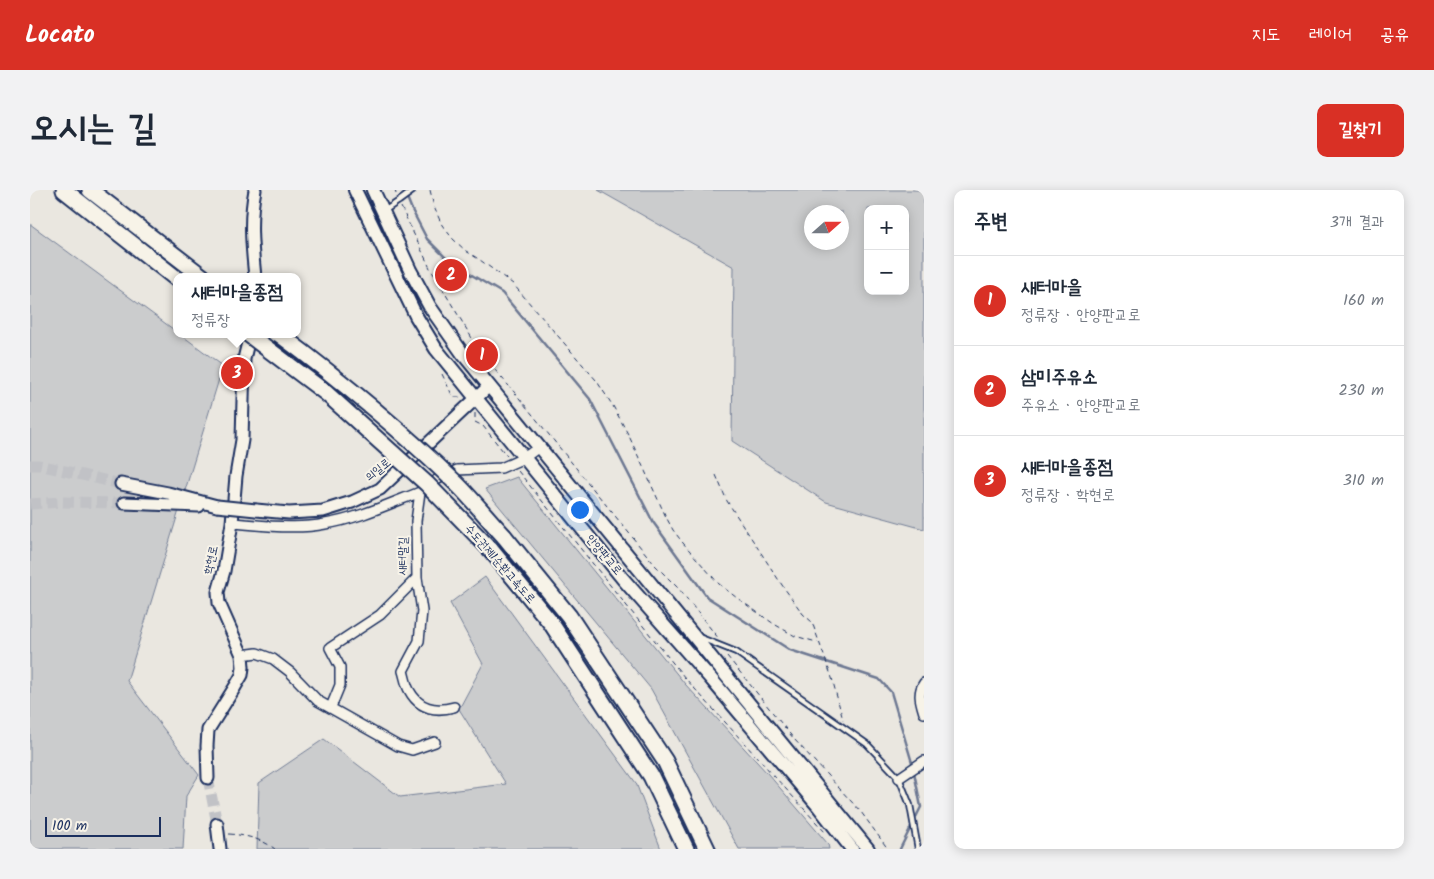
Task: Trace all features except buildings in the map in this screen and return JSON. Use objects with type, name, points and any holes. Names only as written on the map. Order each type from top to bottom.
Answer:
[{"type":"highway","points":[[64,190],[173,276]]},
{"type":"highway","points":[[90,190],[198,273]]},
{"type":"highway","name":"수도권제1순환고속도로","points":[[254,338],[333,400],[427,484],[490,549],[551,623],[651,776],[686,849]]},
{"type":"highway","name":"수도권제1순환고속도로","points":[[284,338],[336,376],[403,435],[458,486],[504,536],[569,616],[665,761],[707,849]]},
{"type":"main road","name":"안양판교로","points":[[355,190],[416,316],[436,348],[624,579],[718,687],[852,849]]},
{"type":"main road","name":"안양판교로","points":[[373,190],[410,270],[430,307],[463,354],[868,849]]},
{"type":"street","points":[[255,273],[250,224],[251,208],[256,190]]},
{"type":"street","name":"학현로","points":[[208,778],[208,730],[242,675],[242,654],[219,603],[218,592],[224,571],[232,524],[236,476],[242,440],[244,359],[248,338]]},
{"type":"street","name":"의일로","points":[[217,506],[289,513],[323,510],[352,502],[380,490],[489,386]]},
{"type":"street","points":[[232,524],[278,526],[324,524],[362,514],[420,492],[438,479],[458,470],[502,468],[524,458],[539,447]]},
{"type":"street","points":[[121,484],[168,493],[217,506]]},
{"type":"street","name":"새터말길","points":[[331,707],[340,685],[340,667],[330,648],[380,615],[417,578],[416,521],[420,492]]},
{"type":"street","points":[[124,503],[217,506]]},
{"type":"street","points":[[417,578],[422,611],[420,641],[403,671],[408,690],[422,706],[440,710],[454,707]]},
{"type":"street","points":[[242,654],[258,654],[273,659],[290,672],[318,701],[398,746],[412,750],[435,742]]},
{"type":"street","points":[[924,683],[919,697],[924,713]]},
{"type":"street","points":[[901,776],[924,761]]},
{"type":"street","points":[[218,828],[220,849]]},
{"type":"lane","points":[[383,212],[414,190]]},
{"type":"lane","points":[[693,634],[736,652],[867,744],[901,776],[911,811],[918,849]]},
{"type":"path","points":[[395,190],[430,268],[482,355],[655,565],[679,589],[717,635],[728,658],[794,739],[861,812],[888,849]]},
{"type":"path","points":[[430,190],[434,207],[442,225],[452,239],[466,252],[513,284],[596,380],[613,406],[629,436],[666,517],[683,543],[719,584],[737,598],[774,624],[796,636],[820,643]]},
{"type":"path","points":[[716,475],[727,500],[782,585],[803,614],[812,622],[832,678],[845,728]]},
{"type":"path","points":[[218,828],[254,838],[269,844],[275,849]]},
{"type":"shaded area","points":[[598,190],[924,190],[924,529],[826,502],[732,441],[734,267]]},
{"type":"shaded area","points":[[30,224],[173,329],[173,338],[185,338],[223,366],[127,681],[199,775],[186,796],[183,849],[30,849]]},
{"type":"shaded area","points":[[517,477],[685,684],[768,774],[828,844],[829,849],[739,849],[651,689],[485,489]]},
{"type":"shaded area","points":[[485,577],[636,783],[661,849],[257,849],[259,783],[324,739],[400,797],[506,784],[459,709],[483,664],[450,603]]},
{"type":"waterway","points":[[404,190],[427,239],[450,262],[502,293],[590,399],[653,522],[707,597],[790,650],[879,679],[891,692],[913,766]]},
{"type":"waterway","points":[[900,849],[921,807],[914,772]]},
{"type":"tunnel","points":[[30,465],[39,465],[121,484]]},
{"type":"tunnel","points":[[30,504],[62,502],[124,503]]},
{"type":"tunnel","points":[[208,778],[217,824]]},
{"type":"place","name":"삼미주유소","points":[[451,275]]},
{"type":"place","name":"새터마을","points":[[482,355]]},
{"type":"place","name":"새터마을종점","points":[[237,373]]}]
